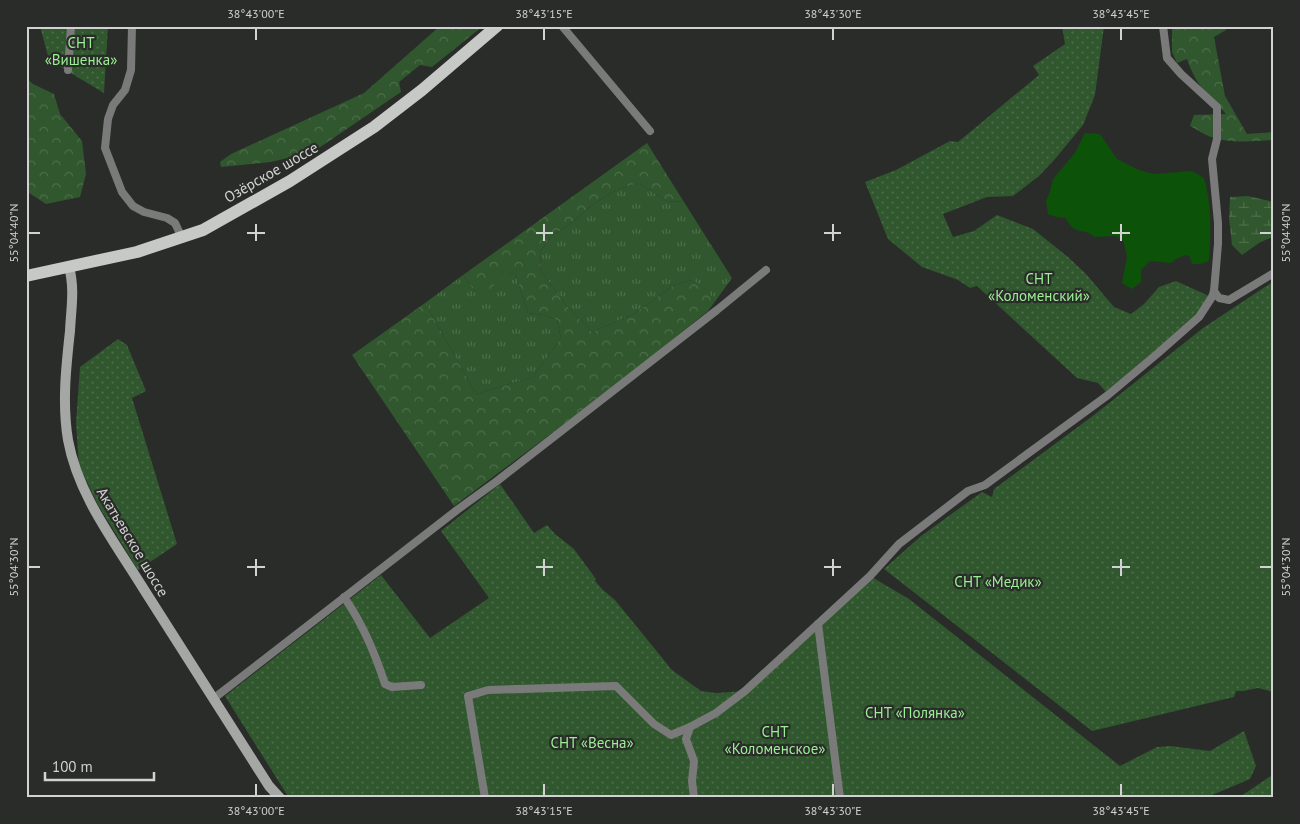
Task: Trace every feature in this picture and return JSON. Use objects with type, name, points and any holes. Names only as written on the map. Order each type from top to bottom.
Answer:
[{"type":"main road","name":"Озёрское шоссе","points":[[26,276],[137,252],[182,238],[202,230],[244,208],[347,146],[415,96],[497,26]]},
{"type":"main road","name":"Акатьевское шоссе","points":[[69,267],[73,288],[66,376],[66,418],[68,440],[78,475],[98,516],[269,786],[280,798]]},
{"type":"street","points":[[68,70],[71,26]]},
{"type":"street","points":[[132,26],[131,70],[125,90],[113,105],[108,119],[106,148],[122,192],[133,206],[144,212],[167,218],[175,223],[182,238]]},
{"type":"street","points":[[562,26],[650,131]]},
{"type":"street","points":[[485,798],[468,696],[488,690],[616,686],[654,724],[671,735],[690,727],[716,713],[745,691],[870,576],[899,544],[916,530],[968,491],[984,485],[1108,394],[1199,317],[1214,291],[1218,244],[1212,159],[1217,139],[1217,107],[1181,74],[1167,58],[1163,26]]},
{"type":"street","points":[[213,699],[456,510],[494,484],[710,316],[766,270]]},
{"type":"street","points":[[1214,291],[1219,298],[1229,300],[1274,273]]},
{"type":"street","points":[[344,596],[372,647],[386,684],[392,687],[421,685]]},
{"type":"street","points":[[818,624],[840,798]]},
{"type":"street","points":[[690,727],[686,739],[694,761],[692,781],[694,798]]},
{"type":"green space","name":"СНТ «Вишенка»","points":[[40,26],[108,26],[104,93],[49,60]]},
{"type":"green space","points":[[440,26],[483,26],[432,67],[420,65],[399,82],[401,92],[313,152],[271,162],[221,167],[220,162],[231,154],[364,93]]},
{"type":"green space","name":"СНТ «Коломенский»","points":[[1062,26],[1104,26],[1095,95],[1083,125],[1039,176],[1013,196],[987,197],[943,214],[953,237],[974,231],[997,215],[1033,229],[1086,274],[1114,307],[1131,314],[1144,304],[1159,287],[1176,281],[1209,296],[1194,320],[1106,392],[1098,383],[1077,378],[977,286],[970,288],[958,280],[922,267],[888,239],[865,182],[896,170],[950,141],[958,142],[1039,75],[1033,66],[1065,44]]},
{"type":"green space","points":[[1172,26],[1228,26],[1226,30],[1214,37],[1225,96],[1247,134],[1274,132],[1274,140],[1226,141],[1211,137],[1190,126],[1194,115],[1226,114],[1199,83],[1187,59],[1177,63],[1172,52]]},
{"type":"green space","points":[[26,78],[33,84],[54,94],[60,114],[82,141],[86,174],[80,197],[46,204],[26,191]]},
{"type":"green space","points":[[647,143],[684,202],[667,201],[639,183],[618,189],[596,202],[574,221],[552,236],[540,252],[541,271],[565,304],[592,332],[634,314],[674,285],[692,280],[708,292],[714,303],[708,311],[611,389],[454,506],[352,355],[425,303],[476,394],[533,377],[561,338],[557,320],[544,315],[528,313],[515,273],[499,274],[491,292],[475,292],[463,275]]},
{"type":"green space","points":[[639,183],[667,201],[684,202],[732,278],[714,303],[705,290],[692,280],[674,285],[634,314],[592,332],[565,304],[541,271],[540,252],[552,236],[574,221],[596,202],[618,189]]},
{"type":"green space","points":[[1248,196],[1274,202],[1274,236],[1259,243],[1242,255],[1232,245],[1229,218],[1230,197]]},
{"type":"green space","points":[[515,273],[528,313],[544,315],[557,320],[561,338],[533,377],[476,394],[425,303],[463,275],[475,292],[499,274]]},
{"type":"green space","name":"СНТ «Медик»","points":[[1274,281],[1274,692],[1258,688],[1236,691],[1234,697],[1092,731],[884,569],[921,536],[982,492],[992,497],[994,489],[1094,415],[1203,328]]},
{"type":"green space","points":[[118,339],[127,345],[146,391],[132,398],[177,544],[138,570],[98,505],[79,465],[76,423],[80,367]]},
{"type":"green space","points":[[500,484],[534,533],[547,525],[574,549],[596,579],[595,581],[615,600],[672,670],[701,691],[716,693],[745,691],[870,576],[909,599],[1120,766],[1157,747],[1170,746],[1210,751],[1244,731],[1256,766],[1250,779],[1205,798],[289,798],[225,696],[381,575],[430,638],[489,598],[441,531]]},
{"type":"green space","points":[[1274,774],[1274,798],[1238,798]]},
{"type":"shaded area","points":[[1085,133],[1100,134],[1117,159],[1139,170],[1154,174],[1192,171],[1204,178],[1210,219],[1209,261],[1192,264],[1190,257],[1186,255],[1171,263],[1150,261],[1141,270],[1141,282],[1132,289],[1122,283],[1127,256],[1123,240],[1115,236],[1095,237],[1075,229],[1066,218],[1048,214],[1046,201],[1053,179],[1075,153]]},
{"type":"park label","name":"СНТ «Полянка»","points":[[915,712]]},
{"type":"park label","name":"СНТ «Коломенское»","points":[[775,740]]},
{"type":"park label","name":"СНТ «Весна»","points":[[592,742]]}]
